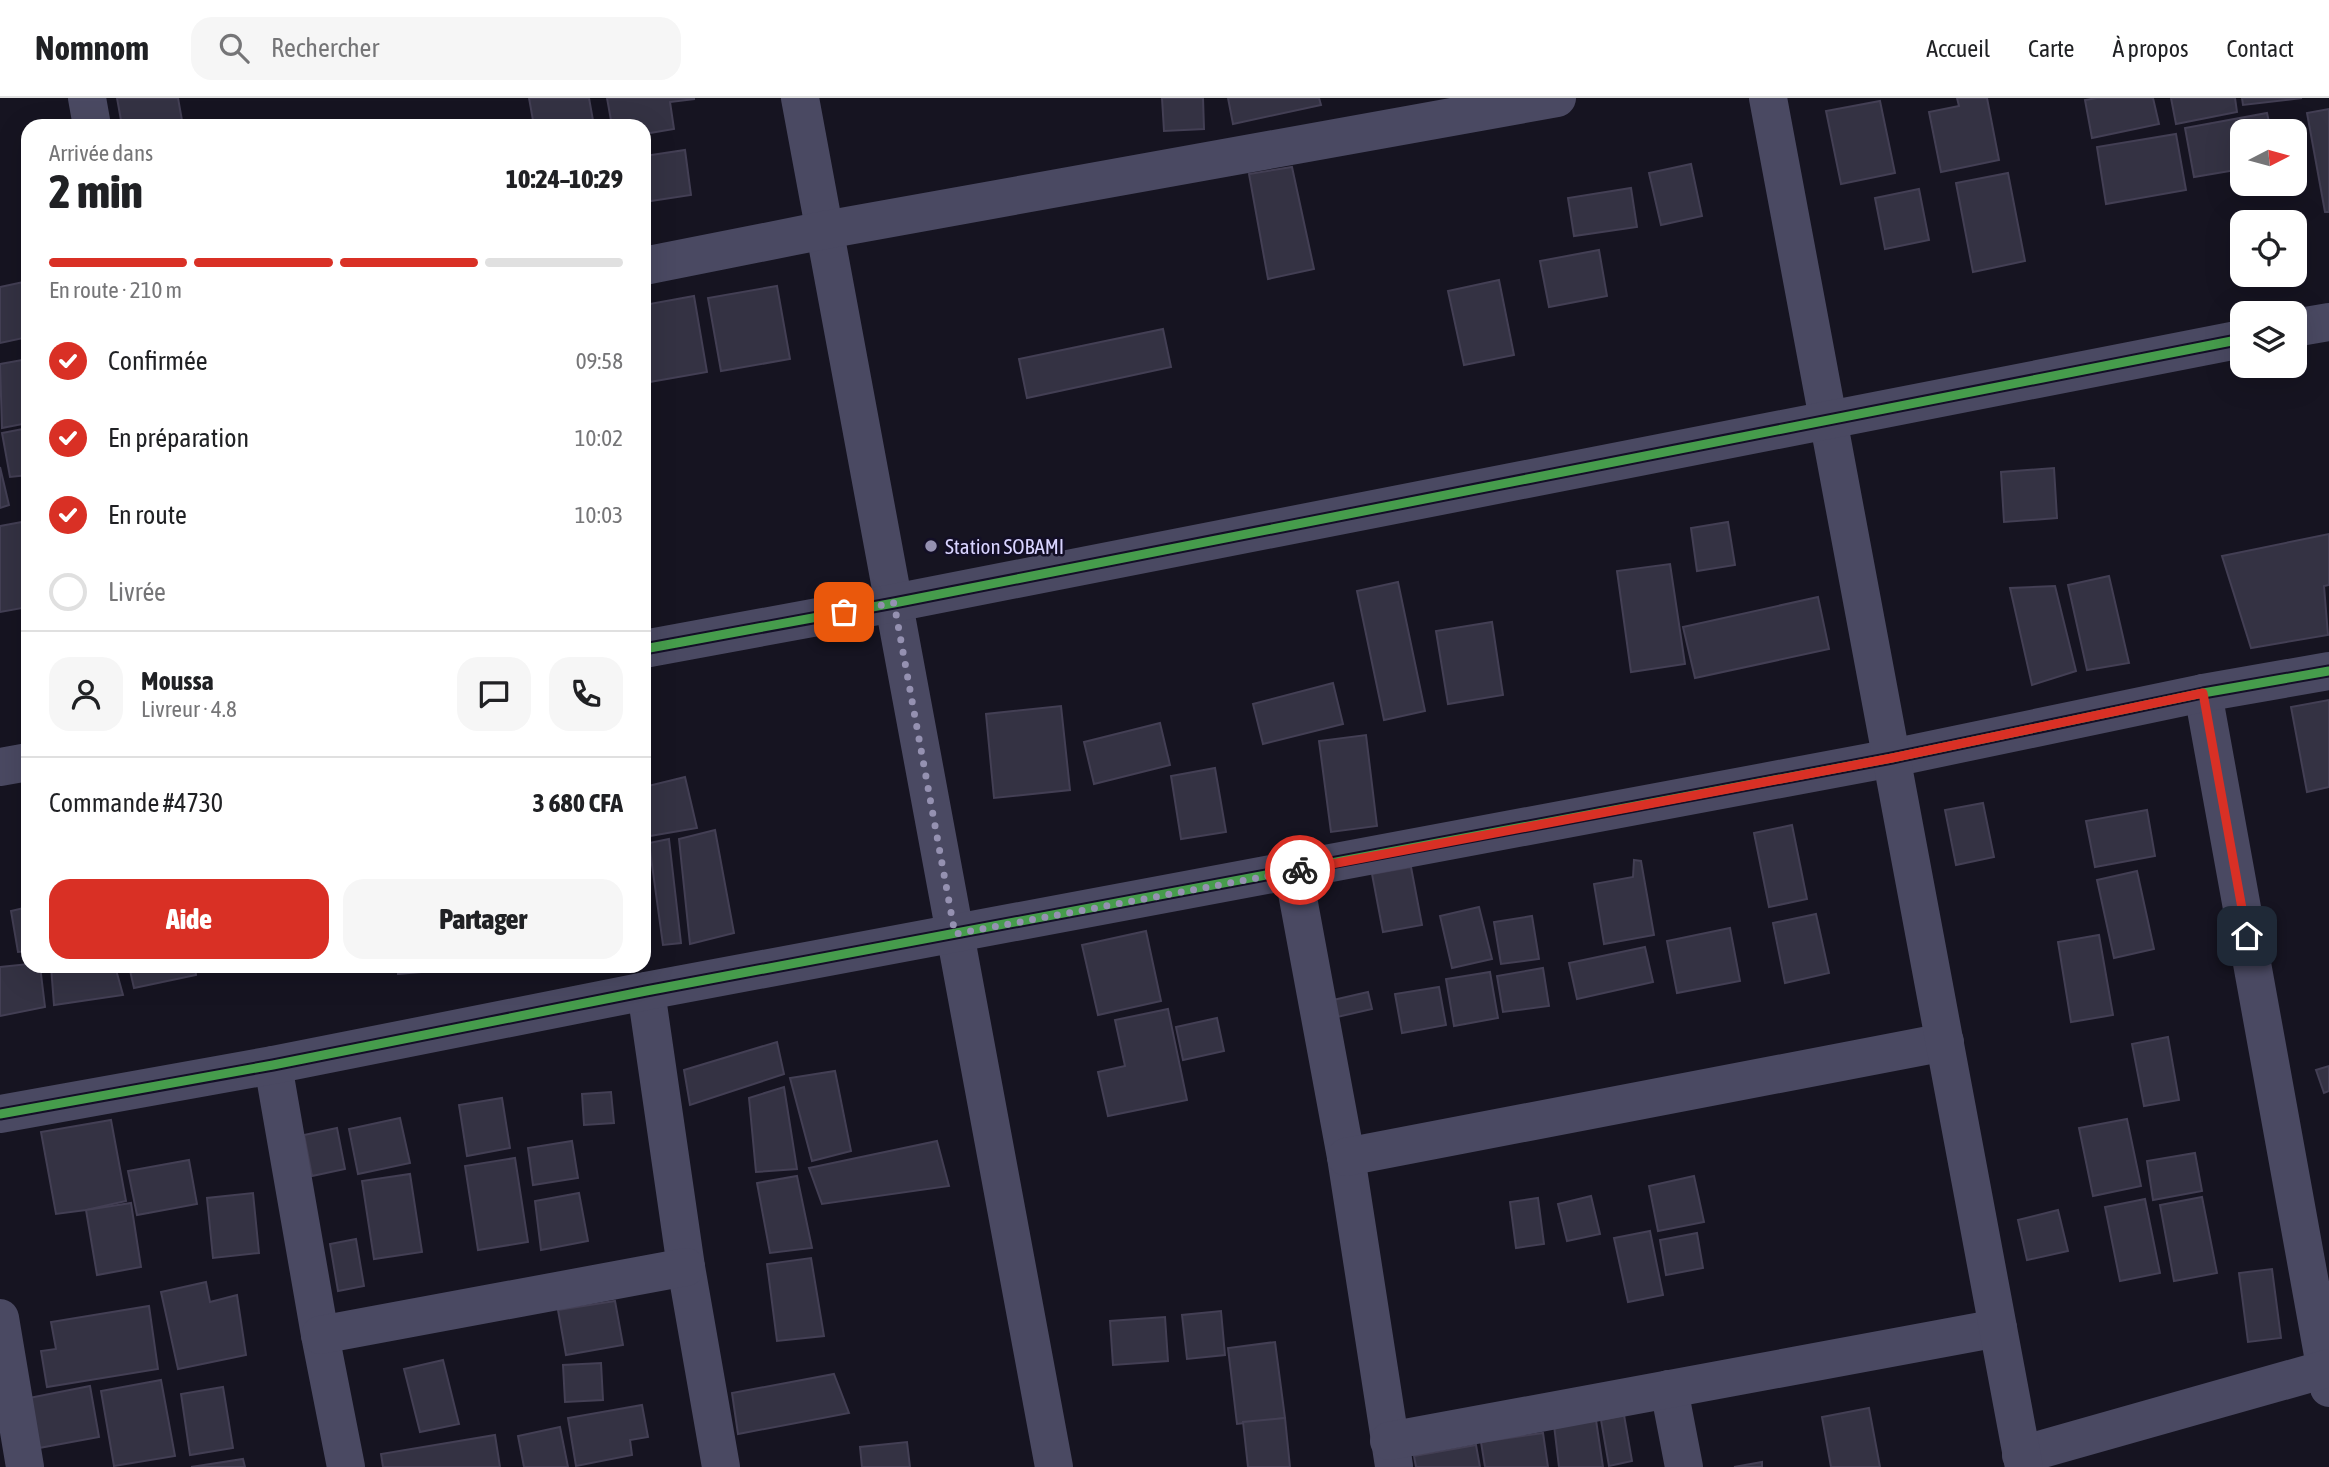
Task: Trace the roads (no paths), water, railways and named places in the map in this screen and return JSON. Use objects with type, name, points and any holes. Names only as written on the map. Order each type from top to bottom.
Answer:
[{"type":"street","points":[[87,98],[91,119]]},
{"type":"street","points":[[800,98],[1054,1467]]},
{"type":"street","points":[[651,265],[825,230],[1557,98]]},
{"type":"street","points":[[1768,98],[2023,1461],[2328,1375],[2203,693]]},
{"type":"street","points":[[2307,326],[2329,322]]},
{"type":"street","points":[[651,648],[894,603],[2230,341]]},
{"type":"street","points":[[0,1114],[273,1065],[646,991],[1892,758],[2203,693],[2329,671]]},
{"type":"street","points":[[0,767],[21,763]]},
{"type":"street","points":[[1293,871],[1346,1157],[1392,1454],[1669,1389],[1998,1328]]},
{"type":"street","points":[[646,991],[685,1267],[721,1467]]},
{"type":"street","points":[[1346,1157],[1945,1042]]},
{"type":"street","points":[[273,1065],[346,1467]]},
{"type":"street","points":[[320,1335],[685,1267]]},
{"type":"street","points":[[0,1318],[25,1467]]},
{"type":"street","points":[[1669,1389],[1684,1467]]},
{"type":"place","name":"Station SOBAMI","points":[[931,546]]}]
